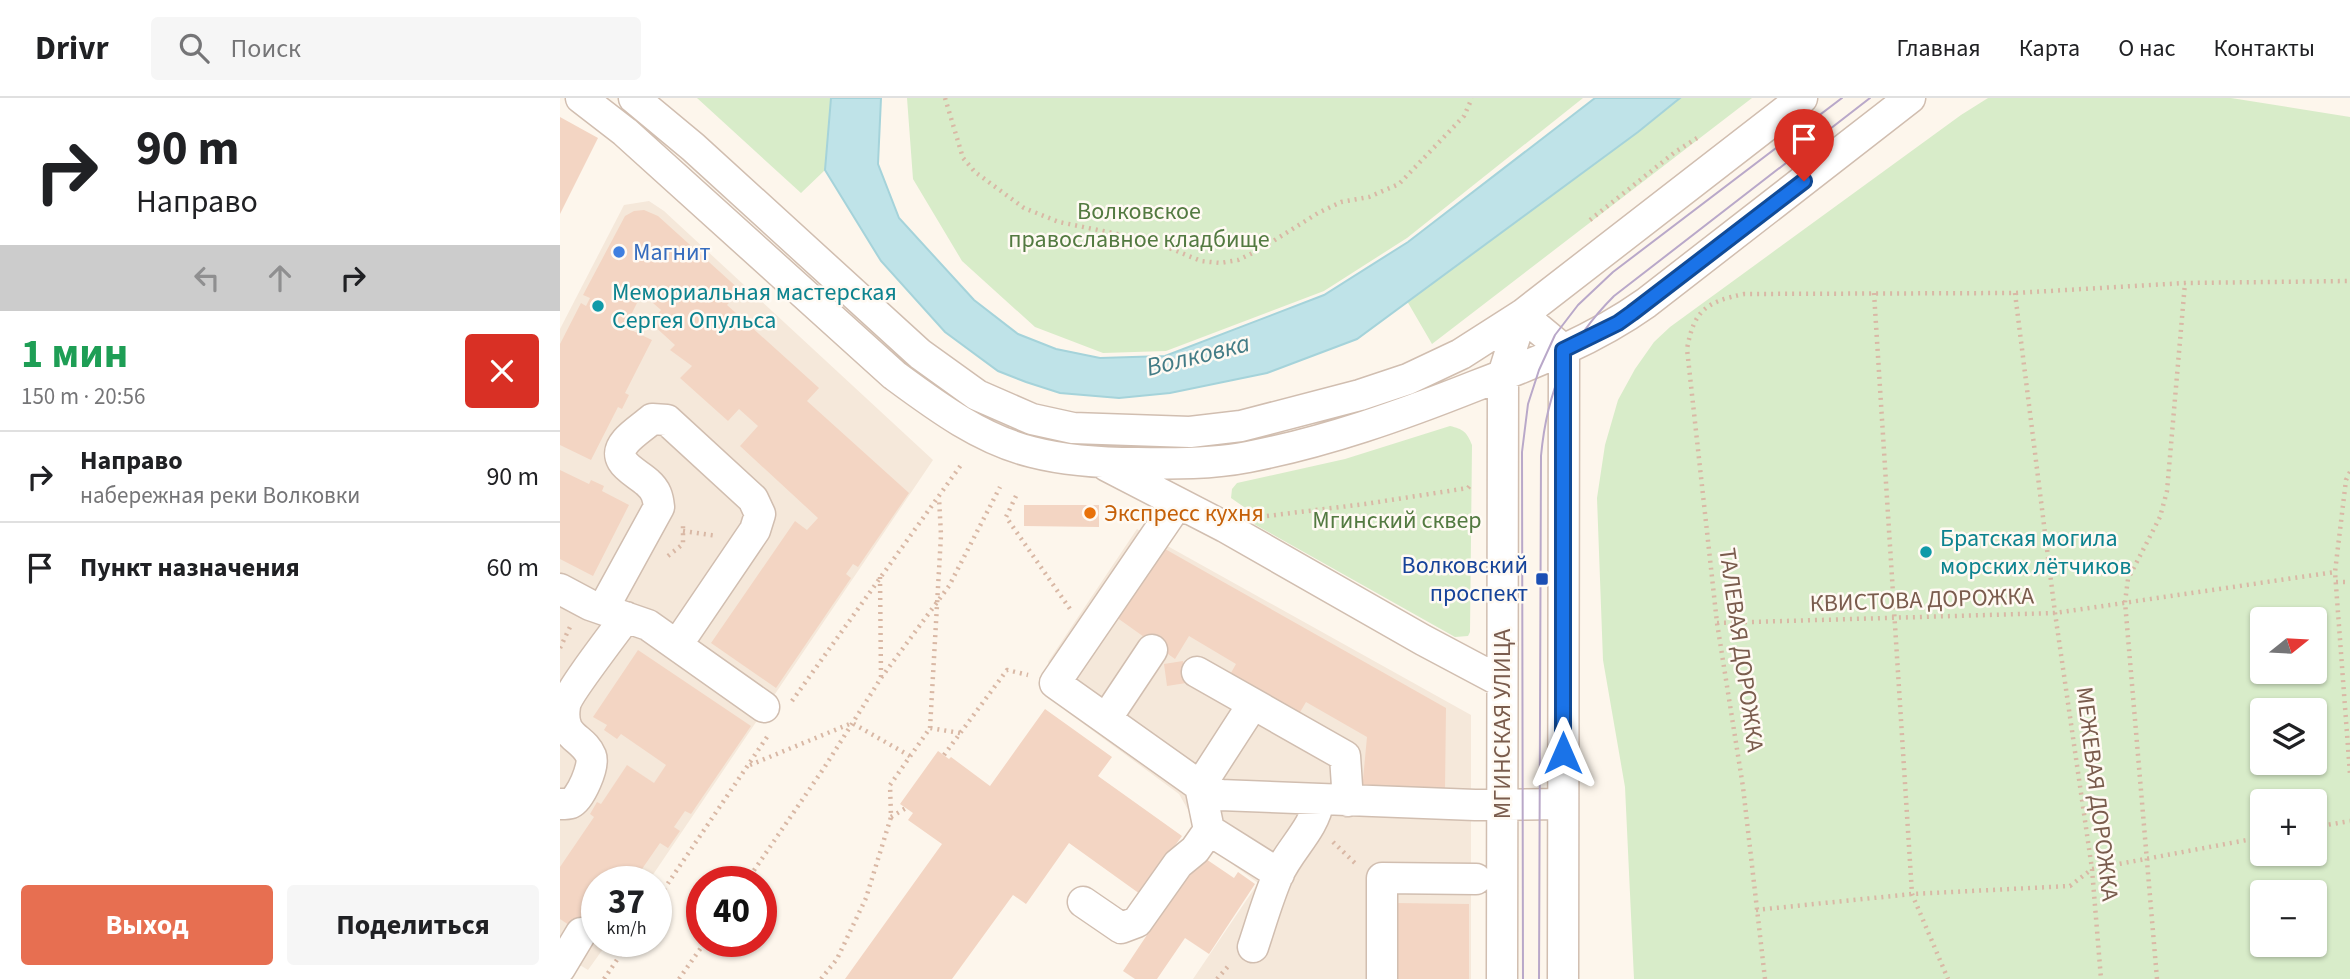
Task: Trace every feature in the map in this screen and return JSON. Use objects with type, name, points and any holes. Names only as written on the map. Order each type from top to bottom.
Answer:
[{"type":"street","points":[[581,98],[625,132],[894,375],[940,409],[984,434],[1030,452],[1101,463],[1184,464],[1247,458],[1367,426],[1503,375],[1618,323],[1910,98]]},
{"type":"street","points":[[625,132],[638,101],[693,147],[920,354],[977,395],[1032,419],[1073,428],[1190,432],[1241,426],[1360,396],[1408,379],[1461,354],[1522,315],[1802,98]]},
{"type":"street","points":[[1522,315],[1563,350],[1563,979]]},
{"type":"street","name":"МГИНСКАЯ УЛИЦА","points":[[1502,979],[1503,375],[1522,315]]},
{"type":"street","points":[[560,804],[570,804],[577,799],[593,766],[592,757],[585,747],[566,729],[565,704],[615,613],[659,507],[657,494],[648,482],[626,468],[621,456],[624,443],[652,419],[667,420],[753,499],[760,514],[755,530],[677,645]]},
{"type":"street","points":[[1101,463],[1502,682]]},
{"type":"street","points":[[1178,503],[1055,682],[1200,786],[1220,795],[1327,808],[1563,804]]},
{"type":"street","points":[[560,589],[648,625],[774,715]]},
{"type":"street","points":[[1106,719],[1152,650]]},
{"type":"street","points":[[1197,672],[1345,757],[1327,808],[1279,874],[1253,947]]},
{"type":"street","points":[[1253,704],[1200,786],[1209,830],[1279,874]]},
{"type":"street","points":[[1083,902],[1121,928],[1137,922],[1178,864],[1195,850],[1209,830]]},
{"type":"street","points":[[1382,979],[1382,878],[1476,879]]},
{"type":"street","points":[[560,968],[581,933]]},
{"type":"path","points":[[945,98],[963,158],[975,172],[1024,208],[1059,222],[1152,241],[1201,261],[1220,263],[1238,260],[1259,250],[1329,207],[1341,202],[1369,198],[1399,184],[1464,116],[1472,98]]},
{"type":"path","points":[[1948,979],[1912,894],[1874,293],[2015,293],[2185,283],[2350,281]]},
{"type":"path","points":[[2157,979],[2125,602],[2128,579],[2160,517],[2167,491],[2185,283]]},
{"type":"path","name":"ТАЛЕВАЯ ДОРОЖКА","points":[[1765,979],[1743,787],[1717,623],[1687,349],[1691,327],[1699,312],[1722,300],[1744,294],[1874,293]]},
{"type":"path","name":"МЕЖЕВАЯ ДОРОЖКА","points":[[2015,293],[2055,613],[2092,869],[2101,979]]},
{"type":"path","points":[[672,877],[747,766],[774,715],[880,577],[961,465]]},
{"type":"path","points":[[2350,472],[2346,480],[2335,572],[2350,774]]},
{"type":"path","points":[[1256,517],[1468,488],[1477,479]]},
{"type":"path","points":[[757,866],[824,768],[881,677],[949,586],[1000,487]]},
{"type":"path","points":[[821,979],[837,959],[866,898],[891,817],[890,785],[930,728],[941,535],[939,496]]},
{"type":"path","points":[[1016,496],[1006,517],[1088,634]]},
{"type":"path","name":"КВИСТОВА ДОРОЖКА","points":[[1717,623],[2055,613],[2335,572]]},
{"type":"path","points":[[880,577],[881,677]]},
{"type":"path","points":[[2336,582],[2350,582]]},
{"type":"path","points":[[944,755],[1007,670],[1055,682]]},
{"type":"path","points":[[852,723],[911,756]]},
{"type":"path","points":[[747,766],[852,723]]},
{"type":"path","points":[[930,728],[960,733]]},
{"type":"path","points":[[891,817],[906,808]]},
{"type":"path","points":[[1327,808],[1367,875],[1382,878]]},
{"type":"path","points":[[2327,825],[2350,821]]},
{"type":"path","points":[[1756,911],[1912,894],[2070,886],[2092,869],[2250,839]]},
{"type":"path","points":[[604,979],[619,957]]},
{"type":"path","points":[[679,979],[694,957]]},
{"type":"shaded area","points":[[649,201],[664,211],[933,460],[659,866],[581,866],[581,957],[597,957],[588,970],[560,953],[560,329],[624,205]]},
{"type":"shaded area","points":[[1137,529],[1471,715],[1471,979],[1193,979],[1258,883],[1210,848],[1179,794],[1066,711],[1048,662]]},
{"type":"green space","points":[[697,98],[831,98],[825,170],[801,193]]},
{"type":"green space","name":"Волковское православное кладбище","points":[[907,98],[1583,98],[1407,238],[1324,291],[1166,351],[1103,353],[1035,327],[962,261],[913,179]]},
{"type":"green space","points":[[1680,98],[1752,98],[1432,344],[1407,301],[1638,132]]},
{"type":"green space","points":[[1988,98],[2231,98],[2350,117],[2350,979],[1634,979],[1625,787],[1603,660],[1597,498],[1605,445],[1618,400],[1654,342],[1670,327]]},
{"type":"green space","name":"Мгинский сквер","points":[[1450,426],[1464,432],[1472,445],[1468,636],[1455,637],[1254,524],[1262,512],[1244,507],[1231,498],[1232,489],[1237,483],[1345,459]]},
{"type":"water","name":"Волковка","points":[[831,98],[881,98],[878,164],[899,218],[974,300],[1018,334],[1056,349],[1100,358],[1165,356],[1324,295],[1408,242],[1595,98],[1680,98],[1638,132],[1357,339],[1267,373],[1170,393],[1119,398],[1060,393],[1026,382],[998,371],[945,332],[881,261],[825,170]]},
{"type":"building","points":[[560,117],[598,138],[560,214]]},
{"type":"building","points":[[644,210],[658,216],[740,290],[727,305],[819,388],[807,401],[909,493],[858,567],[853,564],[846,574],[851,578],[776,688],[711,643],[795,521],[807,530],[818,518],[740,446],[758,426],[739,409],[728,421],[680,378],[692,366],[670,350],[675,345],[651,323],[661,310],[645,296],[637,303],[625,327],[652,340],[625,393],[629,395],[622,409],[618,407],[591,460],[560,445],[560,344],[581,303],[586,306],[590,298],[583,295],[625,216]]},
{"type":"building","points":[[560,470],[589,484],[591,480],[604,486],[602,491],[629,505],[593,576],[560,559]]},
{"type":"building","points":[[1024,505],[1099,505],[1099,527],[1024,526]]},
{"type":"building","points":[[1158,545],[1446,708],[1445,790],[1362,790],[1367,737],[1306,702],[1296,719],[1227,680],[1236,664],[1189,636],[1175,659],[1109,612]]},
{"type":"building","points":[[638,650],[751,726],[691,814],[685,811],[674,827],[680,831],[668,848],[660,843],[644,866],[581,866],[581,933],[560,919],[560,867],[594,817],[590,814],[597,802],[601,804],[627,765],[654,783],[666,765],[621,734],[617,739],[604,730],[607,725],[593,717]]},
{"type":"building","points":[[1183,661],[1186,683],[1167,686],[1164,664]]},
{"type":"building","points":[[1045,709],[1112,757],[1098,776],[1182,836],[1140,894],[1069,843],[1026,904],[1013,895],[952,979],[845,979],[942,844],[908,820],[913,813],[900,804],[938,751],[949,759],[951,757],[990,786]]},
{"type":"building","points":[[1200,855],[1234,878],[1238,872],[1255,884],[1209,954],[1185,938],[1157,979],[1135,979],[1123,971]]},
{"type":"building","points":[[1395,903],[1469,904],[1469,979],[1394,979]]},
{"type":"tram line","points":[[1523,979],[1522,452],[1528,404],[1539,370],[1555,335],[1578,305],[1613,272],[1842,98]]},
{"type":"tram line","points":[[1539,979],[1541,456],[1554,389],[1572,350],[1614,296],[1870,98]]},
{"type":"place","name":"Магнит","points":[[619,252]]},
{"type":"place","name":"Мемориальная мастерская Сергея Опульса","points":[[598,306]]},
{"type":"place","name":"Экспресс кухня","points":[[1090,513]]},
{"type":"place","name":"Братская могила морских лётчиков","points":[[1926,552]]},
{"type":"place","name":"Волковский проспект","points":[[1542,579]]},
{"type":"route","points":[[1563,753],[1563,350],[1618,323],[1804,181]]}]
